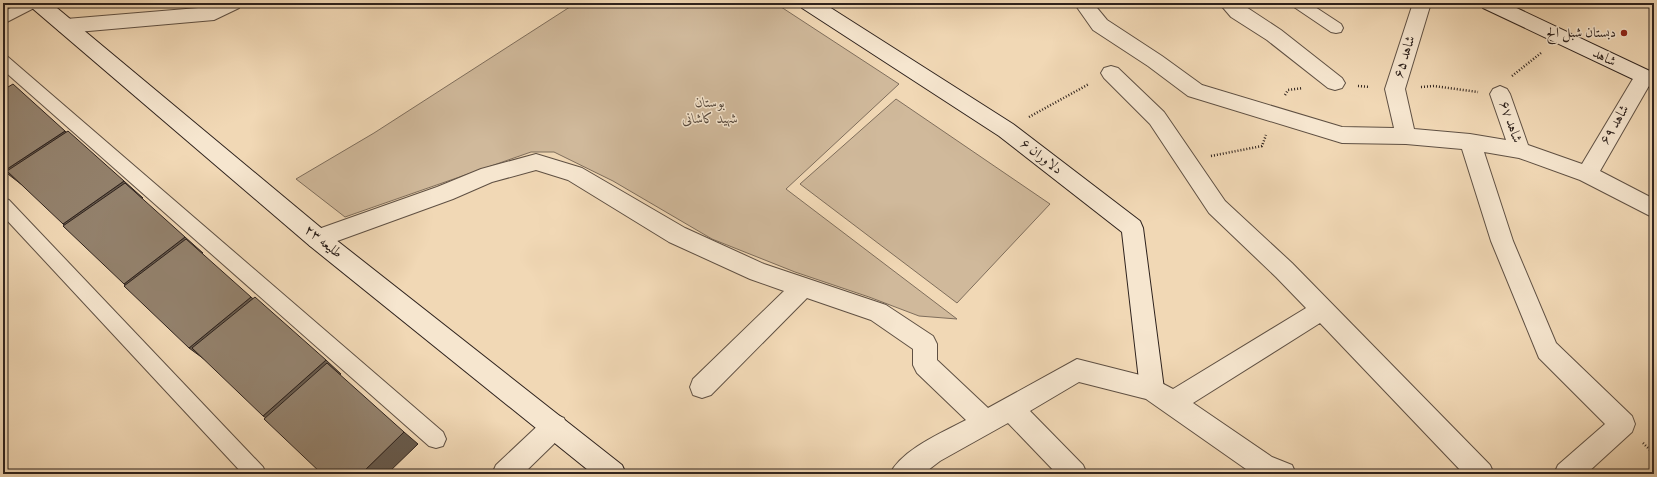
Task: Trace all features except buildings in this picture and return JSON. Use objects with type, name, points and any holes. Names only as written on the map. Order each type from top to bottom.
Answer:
[{"type":"street","name":"طلیعه ۲۳","points":[[39,3],[318,239],[555,426],[613,474]]},
{"type":"street","points":[[66,26],[210,8],[232,3]]},
{"type":"street","name":"دلاوران ۶","points":[[809,3],[1006,130],[1132,228],[1152,389]]},
{"type":"street","points":[[1083,3],[1100,25],[1155,61],[1195,92],[1342,135],[1406,136],[1470,142],[1520,150],[1587,174],[1654,209]]},
{"type":"street","points":[[1228,3],[1238,12],[1274,35],[1335,83]]},
{"type":"street","name":"شاهد ۶۵","points":[[1406,136],[1395,89],[1422,3]]},
{"type":"street","name":"شاهد","points":[[1490,3],[1649,79]]},
{"type":"street","points":[[1111,72],[1157,118],[1217,207],[1284,270],[1481,474]]},
{"type":"street","name":"شاهد ۶۹","points":[[1587,174],[1649,79]]},
{"type":"street","name":"شاهد ۶۷","points":[[1500,94],[1520,150]]},
{"type":"street","points":[[1470,142],[1502,241],[1547,350],[1623,424],[1567,474]]},
{"type":"street","points":[[318,239],[445,193],[488,175],[536,162],[575,174],[677,235],[758,272],[878,312],[925,344],[925,365],[985,422]]},
{"type":"street","points":[[702,387],[803,287]]},
{"type":"street","points":[[1172,403],[1322,310]]},
{"type":"street","points":[[903,474],[931,452],[1011,409],[1077,370],[1152,389],[1271,471]]},
{"type":"street","points":[[1011,409],[1074,474]]},
{"type":"street","points":[[505,474],[555,426]]},
{"type":"lane","points":[[3,19],[31,3]]},
{"type":"lane","points":[[1299,3],[1336,28]]},
{"type":"lane","points":[[3,61],[436,440]]},
{"type":"lane","points":[[3,205],[256,474]]},
{"type":"path","points":[[1006,130],[1111,72]]},
{"type":"green space","name":"بوستان شهید کاشانی","points":[[576,3],[775,3],[899,84],[786,189],[957,319],[919,316],[795,272],[712,239],[613,181],[554,152],[531,152],[345,217],[296,179],[374,133]]},
{"type":"green space","points":[[896,99],[1050,204],[957,303],[800,184]]},
{"type":"place","name":"دبستان شبل الح","points":[[1624,33]]}]
